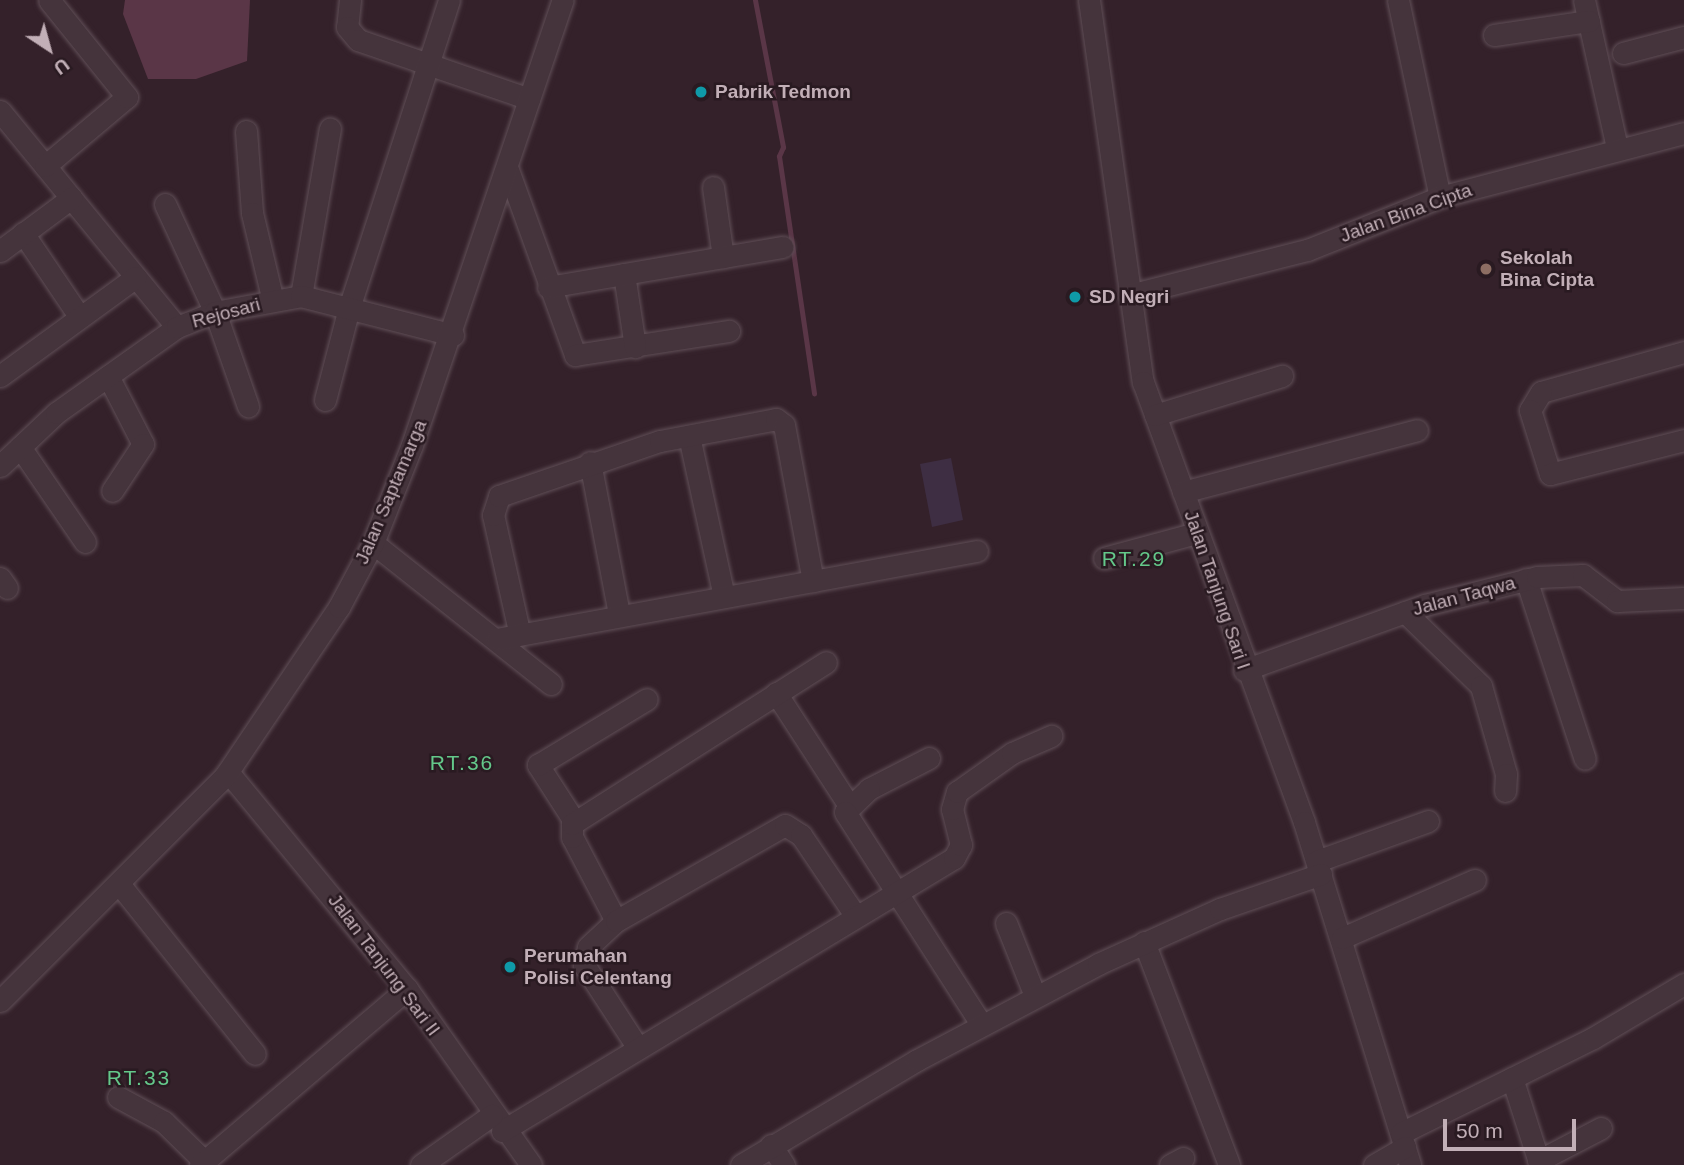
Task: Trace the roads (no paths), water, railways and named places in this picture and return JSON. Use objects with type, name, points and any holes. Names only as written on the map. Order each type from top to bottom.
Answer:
[{"type":"street","points":[[45,166],[127,97],[49,0]]},
{"type":"street","points":[[350,0],[352,36],[529,99]]},
{"type":"street","points":[[325,400],[349,308],[449,0]]},
{"type":"street","name":"Jalan Saptamarga","points":[[3,993],[120,885],[229,772],[323,632],[373,543],[453,335],[563,0]]},
{"type":"street","name":"Jalan Tanjung Sari I","points":[[1089,0],[1138,360],[1244,670],[1319,867],[1405,1148]]},
{"type":"street","points":[[1398,0],[1440,197]]},
{"type":"street","points":[[1494,35],[1586,10],[1617,148]]},
{"type":"street","points":[[1623,53],[1684,38]]},
{"type":"street","points":[[2,119],[45,166],[177,327]]},
{"type":"street","points":[[301,296],[330,128]]},
{"type":"street","points":[[246,131],[252,213],[273,301]]},
{"type":"street","name":"Jalan Bina Cipta","points":[[1129,295],[1307,250],[1440,197],[1617,148],[1684,134]]},
{"type":"street","points":[[506,167],[575,355],[729,331]]},
{"type":"street","points":[[713,187],[723,257]]},
{"type":"street","points":[[0,251],[71,198]]},
{"type":"street","points":[[165,204],[215,312],[248,406]]},
{"type":"street","points":[[23,233],[79,316]]},
{"type":"street","points":[[548,287],[783,247]]},
{"type":"street","points":[[624,274],[635,347]]},
{"type":"street","points":[[0,376],[79,316],[136,278]]},
{"type":"street","name":"Rejosari","points":[[0,466],[108,376],[177,327],[215,312],[301,296],[453,335]]},
{"type":"street","points":[[1684,352],[1541,392],[1530,410],[1550,474],[1684,440]]},
{"type":"street","points":[[108,376],[143,444],[112,491]]},
{"type":"street","points":[[1155,415],[1282,376]]},
{"type":"street","points":[[519,631],[494,504],[502,494],[590,462],[689,436],[782,420],[813,581]]},
{"type":"street","points":[[1183,492],[1417,429]]},
{"type":"street","points":[[689,436],[724,596]]},
{"type":"street","points":[[20,447],[85,542]]},
{"type":"street","points":[[590,462],[619,614]]},
{"type":"street","points":[[1104,558],[1196,533]]},
{"type":"street","points":[[373,543],[551,684]]},
{"type":"street","points":[[497,639],[519,631],[977,551]]},
{"type":"street","name":"Jalan Taqwa","points":[[1244,670],[1405,612],[1526,579],[1583,575],[1617,601],[1684,597]]},
{"type":"street","points":[[1526,579],[1586,760]]},
{"type":"street","points":[[1405,612],[1481,686],[1506,774],[1505,791]]},
{"type":"street","points":[[574,821],[826,662]]},
{"type":"street","points":[[776,693],[848,804],[847,817],[982,1025]]},
{"type":"street","points":[[617,921],[572,837],[574,821],[538,765],[647,699]]},
{"type":"street","points":[[421,1165],[638,1048],[959,853],[952,809],[965,785],[1051,736]]},
{"type":"street","points":[[848,804],[929,758]]},
{"type":"street","name":"Jalan Tanjung Sari II","points":[[229,772],[407,989],[497,1123],[531,1165]]},
{"type":"street","points":[[741,1165],[771,1145],[1035,996],[1144,942],[1429,821]]},
{"type":"street","points":[[638,1048],[584,965],[588,947],[617,921],[785,825],[801,835],[855,915]]},
{"type":"street","points":[[1342,938],[1475,880]]},
{"type":"street","points":[[120,885],[255,1054]]},
{"type":"street","points":[[1006,923],[1035,996]]},
{"type":"street","points":[[1144,942],[1229,1165]]},
{"type":"street","points":[[1374,1165],[1405,1148],[1512,1078],[1684,984]]},
{"type":"street","points":[[118,1097],[164,1122],[202,1163],[407,989]]},
{"type":"street","points":[[1512,1078],[1539,1163],[1601,1128]]},
{"type":"street","points":[[771,1145],[784,1165]]},
{"type":"waterway","points":[[755,0],[783,147],[779,156],[814,393]]},
{"type":"place","name":"Pabrik Tedmon","points":[[701,92]]},
{"type":"place","name":"Sekolah Bina Cipta","points":[[1486,269]]},
{"type":"place","name":"SD Negri","points":[[1075,297]]},
{"type":"place","name":"Perumahan Polisi Celentang","points":[[510,967]]},
{"type":"district","name":"RT.29","points":[[1134,559]]},
{"type":"district","name":"RT.36","points":[[462,763]]},
{"type":"district","name":"RT.33","points":[[139,1078]]}]
